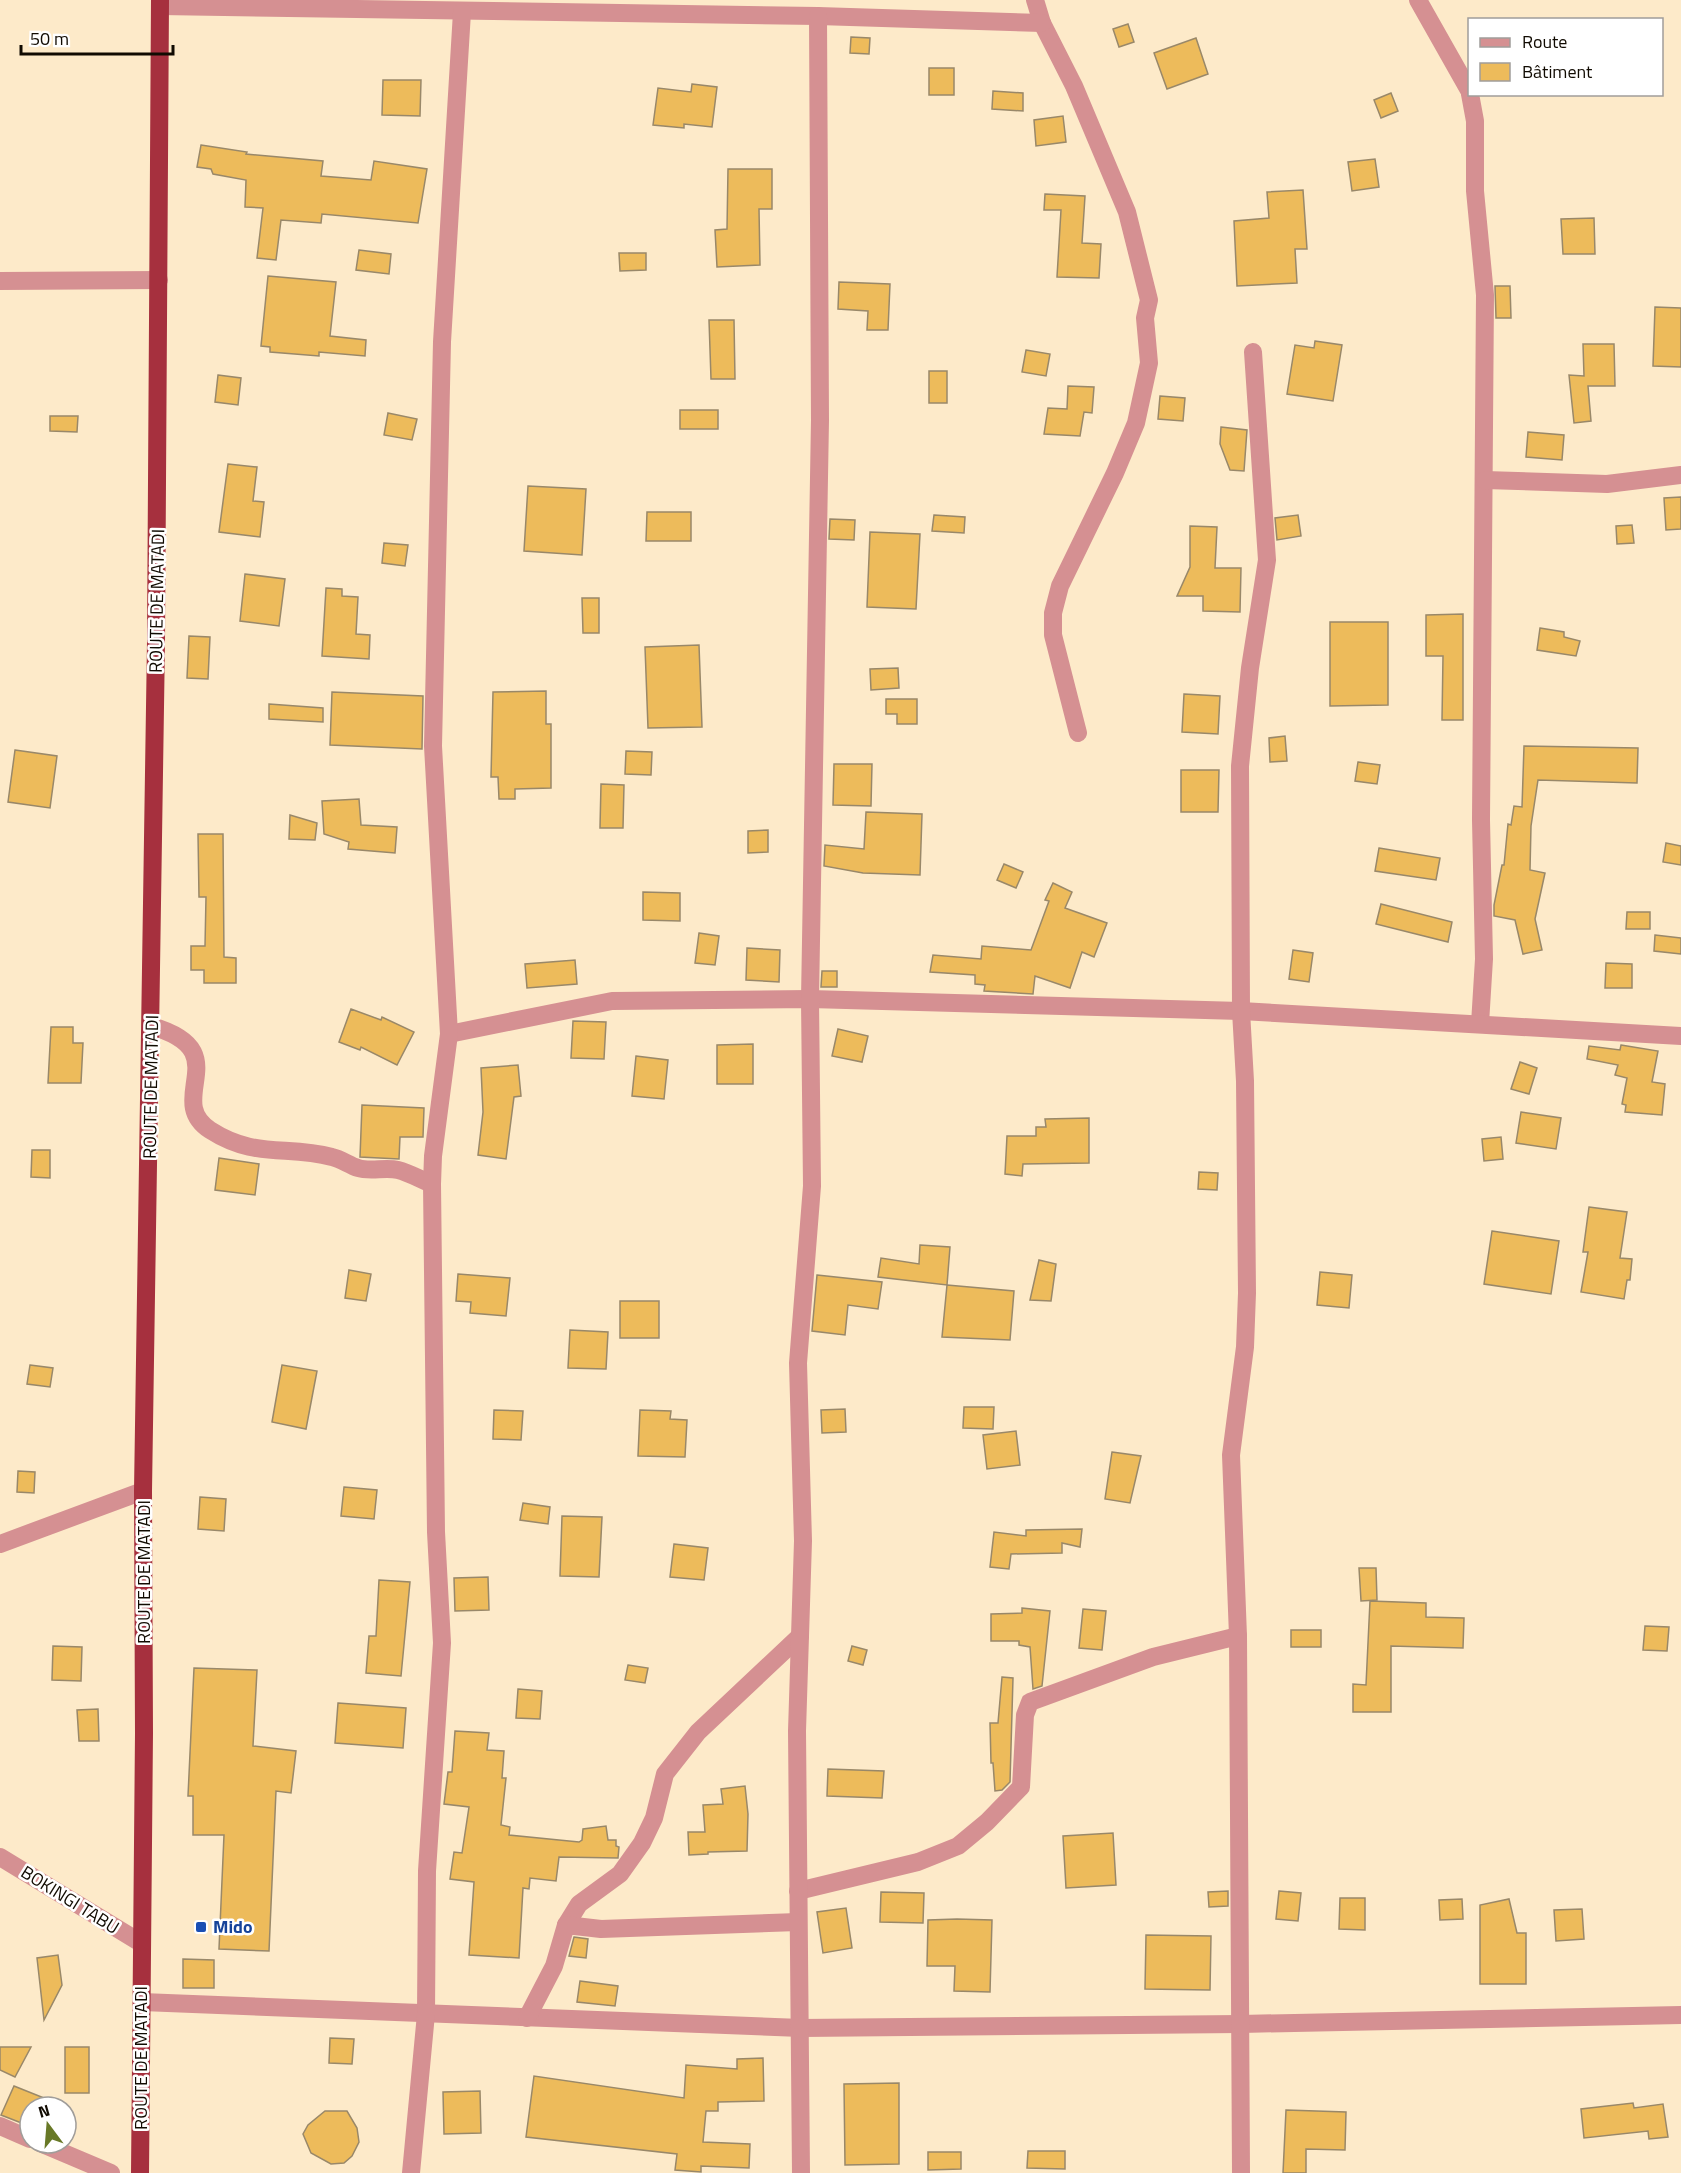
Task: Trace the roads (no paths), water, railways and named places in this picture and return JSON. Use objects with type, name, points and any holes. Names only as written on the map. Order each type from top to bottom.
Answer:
[{"type":"highway","name":"ROUTE DE MATADI","points":[[140,2173],[144,1733],[143,1491],[152,1026],[160,3]]},
{"type":"street","points":[[1035,0],[1042,22],[1074,86],[1123,202],[1149,300],[1145,318],[1149,363],[1136,423],[1115,473],[1060,586],[1053,613],[1053,635],[1077,733]]},
{"type":"street","points":[[1418,0],[1468,89]]},
{"type":"street","points":[[160,3],[462,12],[818,16],[1042,22]]},
{"type":"street","points":[[411,2173],[426,2014],[427,1871],[442,1644],[436,1521],[432,1184],[433,1156],[449,1034],[433,746],[442,342],[462,12]]},
{"type":"street","points":[[801,2173],[798,1891],[803,1541],[798,1363],[812,1186],[810,999],[820,420],[818,16]]},
{"type":"street","points":[[1471,96],[1475,121],[1475,192],[1485,295],[1481,820],[1484,959],[1480,1024]]},
{"type":"street","points":[[0,281],[159,280]]},
{"type":"street","points":[[1241,2173],[1238,1636],[1231,1455],[1245,1347],[1247,1293],[1245,1081],[1241,1011],[1240,766],[1250,668],[1268,560],[1253,352]]},
{"type":"street","points":[[1485,480],[1607,484],[1681,475]]},
{"type":"street","points":[[449,1034],[612,1002],[810,999],[1241,1011],[1681,1036]]},
{"type":"street","points":[[152,1026],[171,1031],[190,1043],[197,1061],[194,1108],[198,1120],[210,1130],[248,1149],[332,1157],[360,1169],[399,1170],[432,1184]]},
{"type":"street","points":[[0,1544],[143,1491]]},
{"type":"street","points":[[527,2018],[554,1966],[566,1925],[579,1904],[620,1874],[650,1831],[665,1774],[698,1732],[800,1636]]},
{"type":"street","points":[[798,1891],[918,1862],[958,1846],[987,1822],[1021,1787],[1025,1715],[1030,1702],[1153,1657],[1238,1636]]},
{"type":"street","name":"BOKINGI TABU","points":[[0,1857],[141,1943]]},
{"type":"street","points":[[566,1925],[601,1929],[798,1922]]},
{"type":"street","points":[[142,2002],[801,2028],[1241,2024],[1681,2015]]},
{"type":"street","points":[[0,2126],[18,2134]]},
{"type":"street","points":[[68,2155],[111,2173]]},
{"type":"place","name":"Mido","points":[[201,1927]]}]
